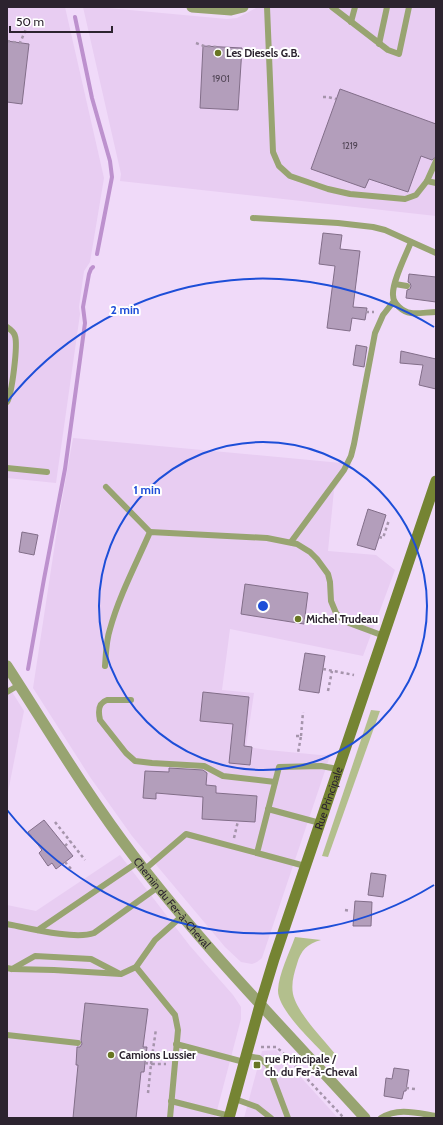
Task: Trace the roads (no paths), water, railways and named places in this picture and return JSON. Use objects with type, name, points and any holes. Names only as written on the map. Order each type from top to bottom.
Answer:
[{"type":"main road","name":"Rue Principale","points":[[230,1117],[260,1005],[305,866],[436,480]]},
{"type":"street","points":[[192,7],[227,10],[243,7]]},
{"type":"street","name":"Chemin du Fer-à-Cheval","points":[[7,666],[91,796],[141,866],[182,916],[260,1005],[365,1118]]},
{"type":"lane","points":[[267,7],[274,152],[279,166],[290,176],[328,190],[350,194],[405,199],[416,195],[427,181],[436,161]]},
{"type":"lane","points":[[332,7],[379,44],[388,50],[399,54],[409,7]]},
{"type":"lane","points":[[351,22],[355,7]]},
{"type":"lane","points":[[379,44],[387,7]]},
{"type":"lane","points":[[427,181],[436,183]]},
{"type":"lane","points":[[253,218],[338,223],[373,227],[385,230],[436,254]]},
{"type":"lane","points":[[411,242],[395,284],[392,295],[394,301],[403,310],[409,313],[436,312]]},
{"type":"lane","points":[[395,284],[407,286]]},
{"type":"lane","points":[[291,542],[344,470],[351,456],[375,333],[383,315],[394,301]]},
{"type":"lane","points":[[7,327],[15,336],[11,391],[7,402]]},
{"type":"lane","points":[[7,468],[47,472]]},
{"type":"lane","points":[[106,487],[150,532],[268,538],[297,544],[310,552],[328,574],[331,601],[335,611],[342,619],[384,636]]},
{"type":"lane","points":[[105,666],[108,636],[116,610],[150,532]]},
{"type":"lane","points":[[7,692],[19,685]]},
{"type":"lane","points":[[131,700],[104,701],[100,706],[99,715],[100,720],[128,756],[135,761],[204,766],[223,776],[275,782]]},
{"type":"lane","points":[[151,771],[152,763]]},
{"type":"lane","points":[[257,853],[279,767],[321,766],[338,770]]},
{"type":"lane","points":[[268,809],[320,824]]},
{"type":"lane","points":[[38,930],[141,866],[186,834],[305,866]]},
{"type":"lane","points":[[7,924],[81,936],[88,935],[94,933],[158,887]]},
{"type":"lane","points":[[10,969],[121,974],[136,967],[155,940],[182,916]]},
{"type":"lane","points":[[10,969],[35,956],[42,956],[91,959],[121,974]]},
{"type":"lane","points":[[136,967],[175,1015],[178,1030],[170,1118]]},
{"type":"lane","points":[[7,1035],[78,1043]]},
{"type":"lane","points":[[176,1044],[245,1059],[259,1058],[268,1065],[288,1118]]},
{"type":"lane","points":[[235,1099],[257,1107],[271,1118]]},
{"type":"lane","points":[[171,1101],[230,1117]]},
{"type":"lane","points":[[381,1118],[400,1111],[409,1111],[436,1116]]},
{"type":"waterway","points":[[75,17],[92,98],[110,161],[112,177],[97,254]]},
{"type":"waterway","points":[[28,669],[65,469],[85,323],[83,307],[89,274],[93,267]]},
{"type":"place","name":"Les Diesels G.B.","points":[[218,53]]},
{"type":"place","name":"Michel Trudeau","points":[[298,619]]},
{"type":"place","name":"Camions Lussier","points":[[111,1055]]},
{"type":"place","name":"rue Principale / ch. du Fer-à-Cheval","points":[[257,1065]]}]
